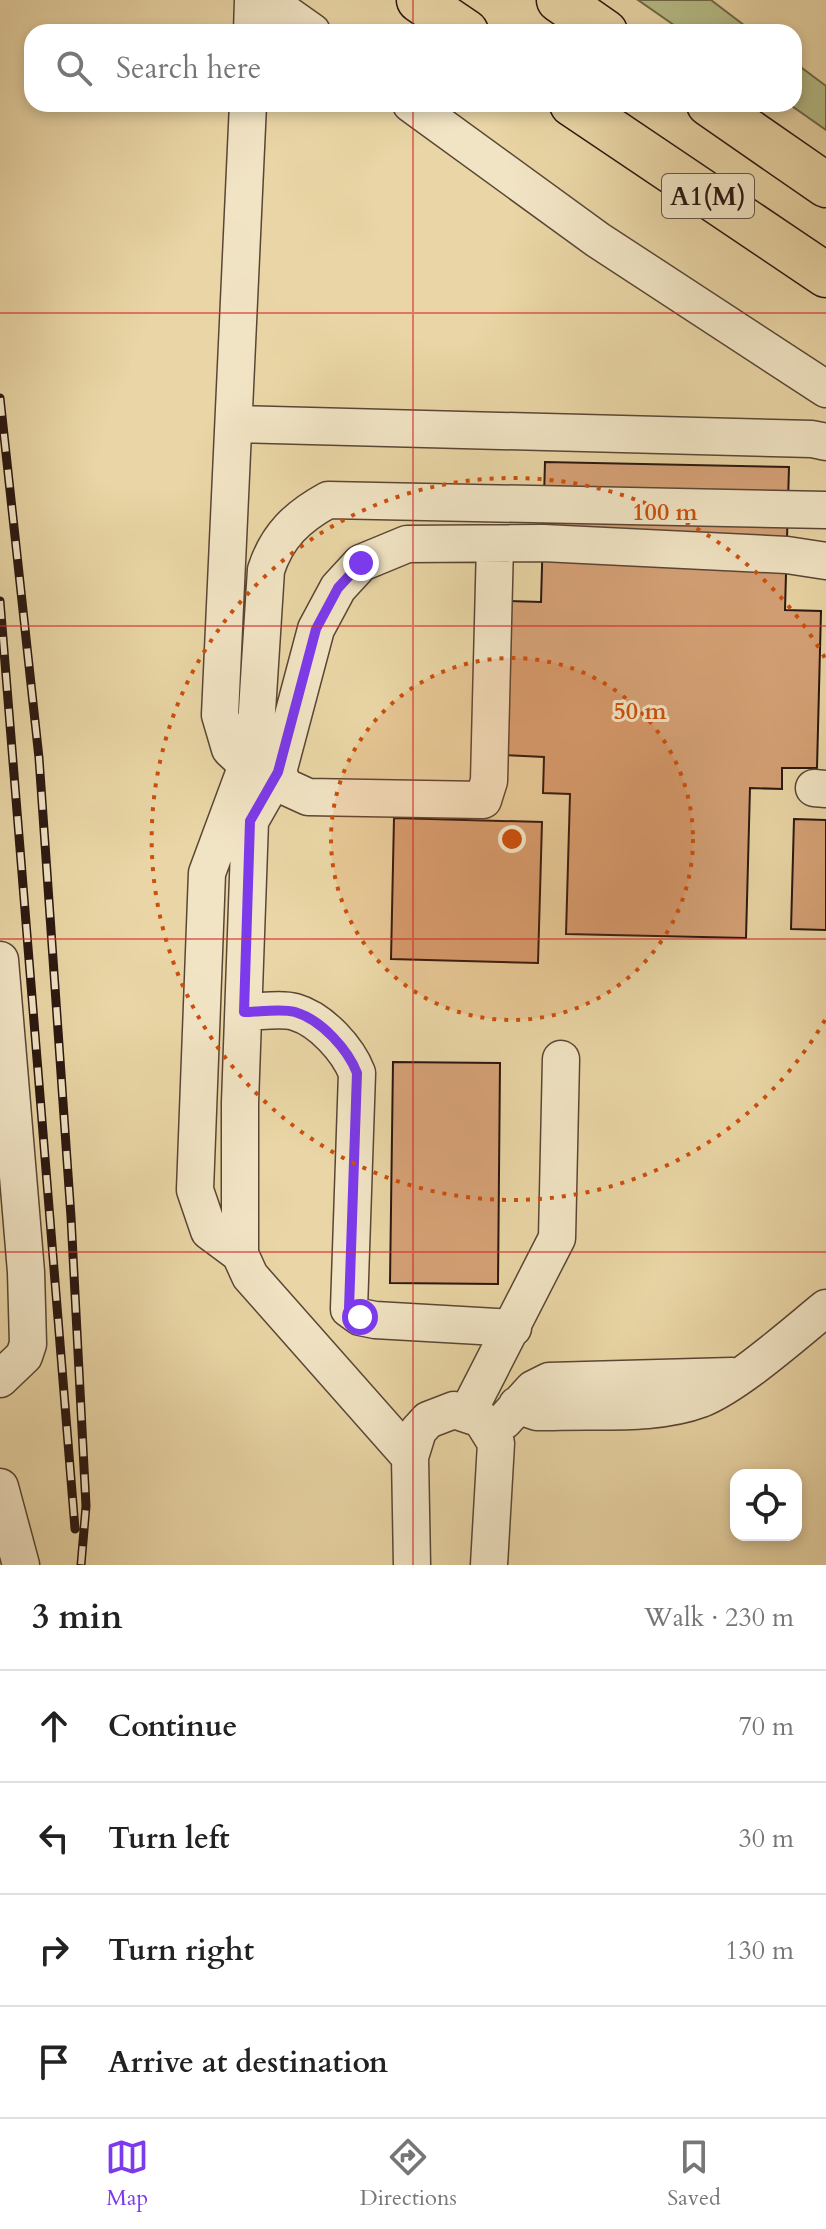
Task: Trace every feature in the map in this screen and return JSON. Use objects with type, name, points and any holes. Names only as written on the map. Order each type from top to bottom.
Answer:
[{"type":"highway","points":[[419,0],[454,24]]},
{"type":"highway","points":[[559,0],[594,24]]},
{"type":"highway","name":"A1(M)","points":[[584,112],[826,275]]},
{"type":"highway","name":"A1(M)","points":[[721,112],[826,185]]},
{"type":"lane","points":[[252,24],[253,0]]},
{"type":"lane","points":[[267,0],[301,24]]},
{"type":"lane","points":[[240,1254],[209,1231],[195,1190],[207,873],[247,765],[230,749],[220,715],[248,112]]},
{"type":"lane","points":[[422,112],[598,240],[826,389]]},
{"type":"lane","points":[[234,424],[812,439],[826,442]]},
{"type":"lane","points":[[495,544],[489,781],[483,800],[308,797],[284,786],[278,772],[261,759],[255,742],[266,570],[272,550],[288,529],[302,515],[328,500],[826,510]]},
{"type":"lane","points":[[410,1457],[250,1276],[240,1254],[250,821],[278,772],[316,629],[338,588],[361,563],[407,544],[495,544],[787,555],[826,561]]},
{"type":"lane","points":[[0,960],[26,1272],[28,1344],[24,1356],[0,1379]]},
{"type":"lane","points":[[244,1012],[295,1012],[315,1023],[350,1055],[357,1073],[349,1309],[360,1317],[375,1320],[513,1328]]},
{"type":"lane","points":[[489,1565],[492,1477],[486,1435],[513,1328],[557,1238],[561,1059]]},
{"type":"lane","points":[[486,1435],[517,1405],[537,1412],[663,1408],[702,1398],[738,1375],[826,1308]]},
{"type":"lane","points":[[412,1565],[410,1457],[418,1431],[440,1413],[486,1435],[506,1474],[503,1565]]},
{"type":"lane","points":[[0,1487],[21,1565]]},
{"type":"green space","points":[[638,0],[711,0],[742,24],[672,24]]},
{"type":"green space","points":[[802,68],[826,86],[826,130],[800,112]]},
{"type":"building","points":[[545,462],[789,467],[785,610],[821,611],[817,768],[782,768],[782,789],[750,788],[746,938],[566,934],[570,794],[543,793],[544,757],[500,755],[504,601],[541,602]]},
{"type":"building","points":[[394,818],[542,822],[538,963],[391,959]]},
{"type":"building","points":[[794,819],[826,820],[826,930],[791,929]]},
{"type":"building","points":[[393,1062],[500,1063],[498,1284],[390,1283]]},
{"type":"railway","points":[[0,398],[39,758],[71,1217],[86,1506],[81,1565]]},
{"type":"railway","points":[[0,601],[75,1529]]},
{"type":"route","points":[[360,1317],[349,1309],[357,1073],[350,1055],[315,1023],[295,1012],[244,1012],[250,821],[278,772],[316,629],[338,588],[361,563]]}]
